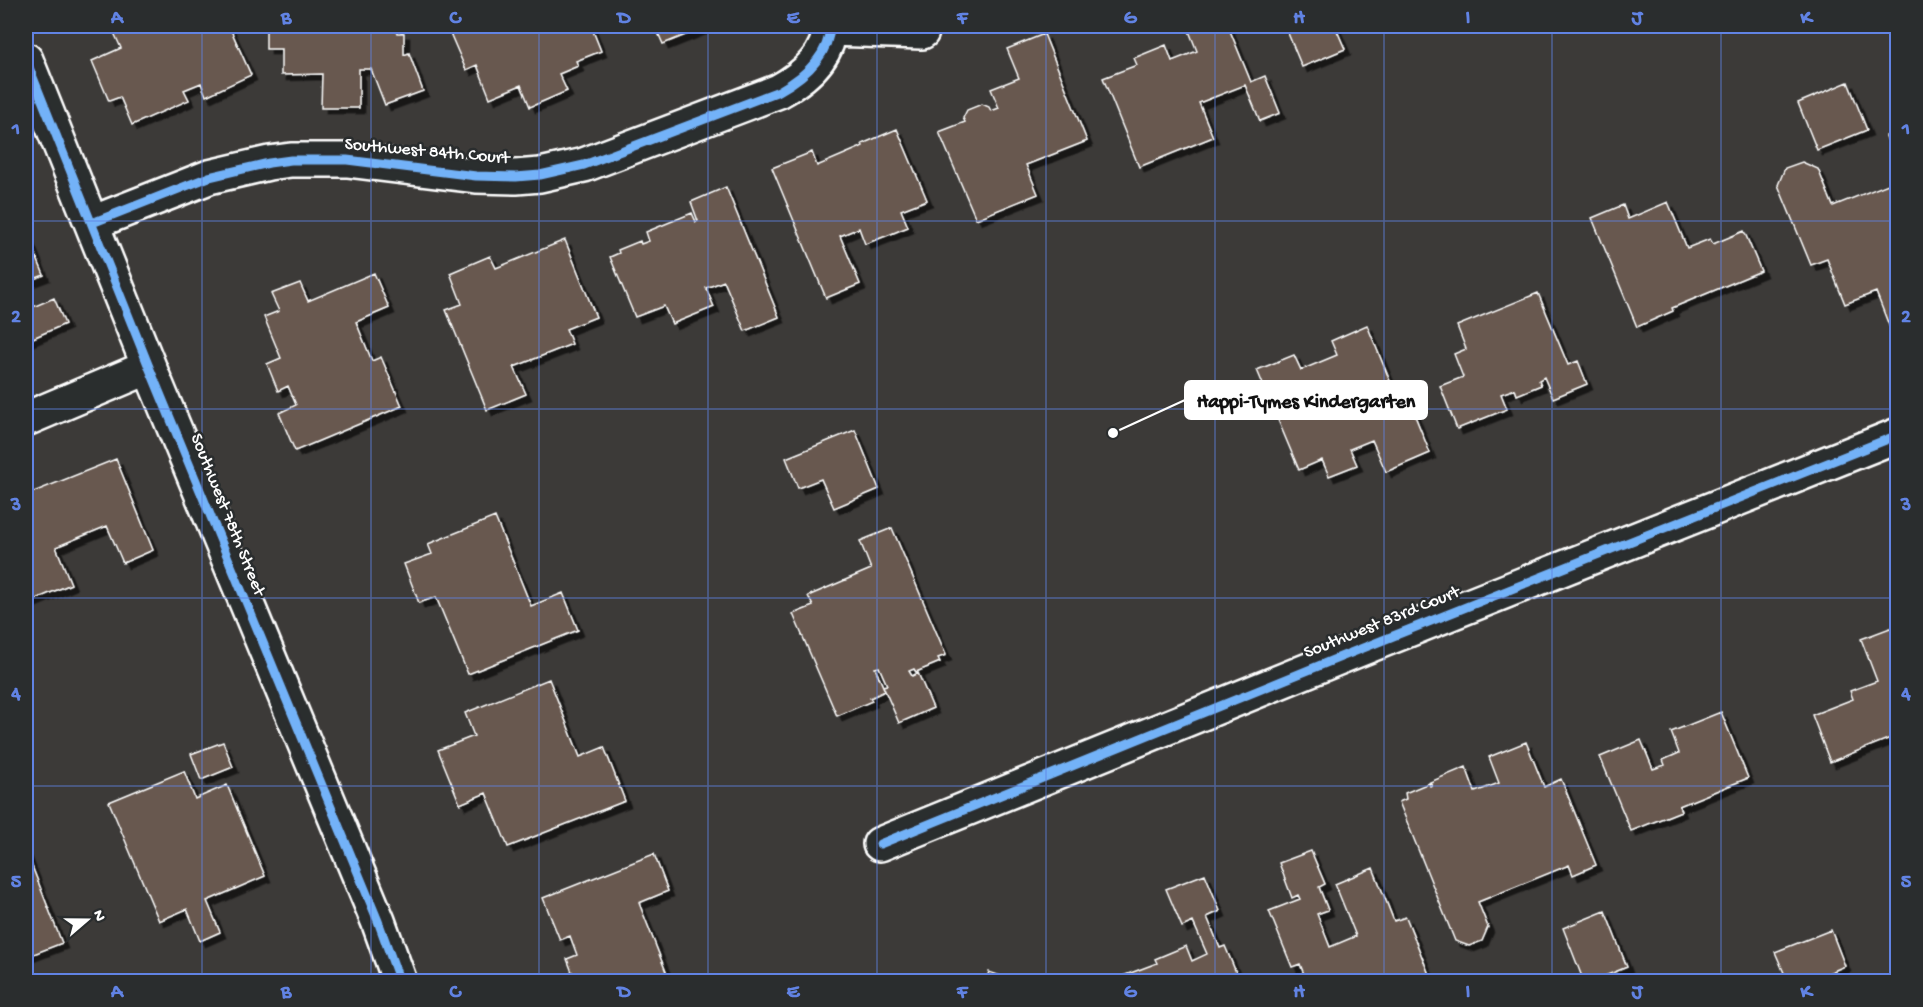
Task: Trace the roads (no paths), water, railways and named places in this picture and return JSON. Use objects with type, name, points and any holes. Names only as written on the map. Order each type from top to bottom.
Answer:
[{"type":"street","points":[[830,27],[922,32]]},
{"type":"street","name":"Southwest 84th Court","points":[[92,223],[209,177],[280,161],[347,160],[476,176],[506,177],[540,175],[584,165],[785,88],[814,65],[822,54],[830,27]]},
{"type":"street","name":"Southwest 78th Street","points":[[26,60],[148,367],[360,877],[400,981]]},
{"type":"street","points":[[26,419],[148,367]]},
{"type":"street","name":"Southwest 83rd Court","points":[[880,844],[1342,656],[1898,435]]},
{"type":"place","name":"Happi-Tymes Kindergarten","points":[[1113,433]]}]
